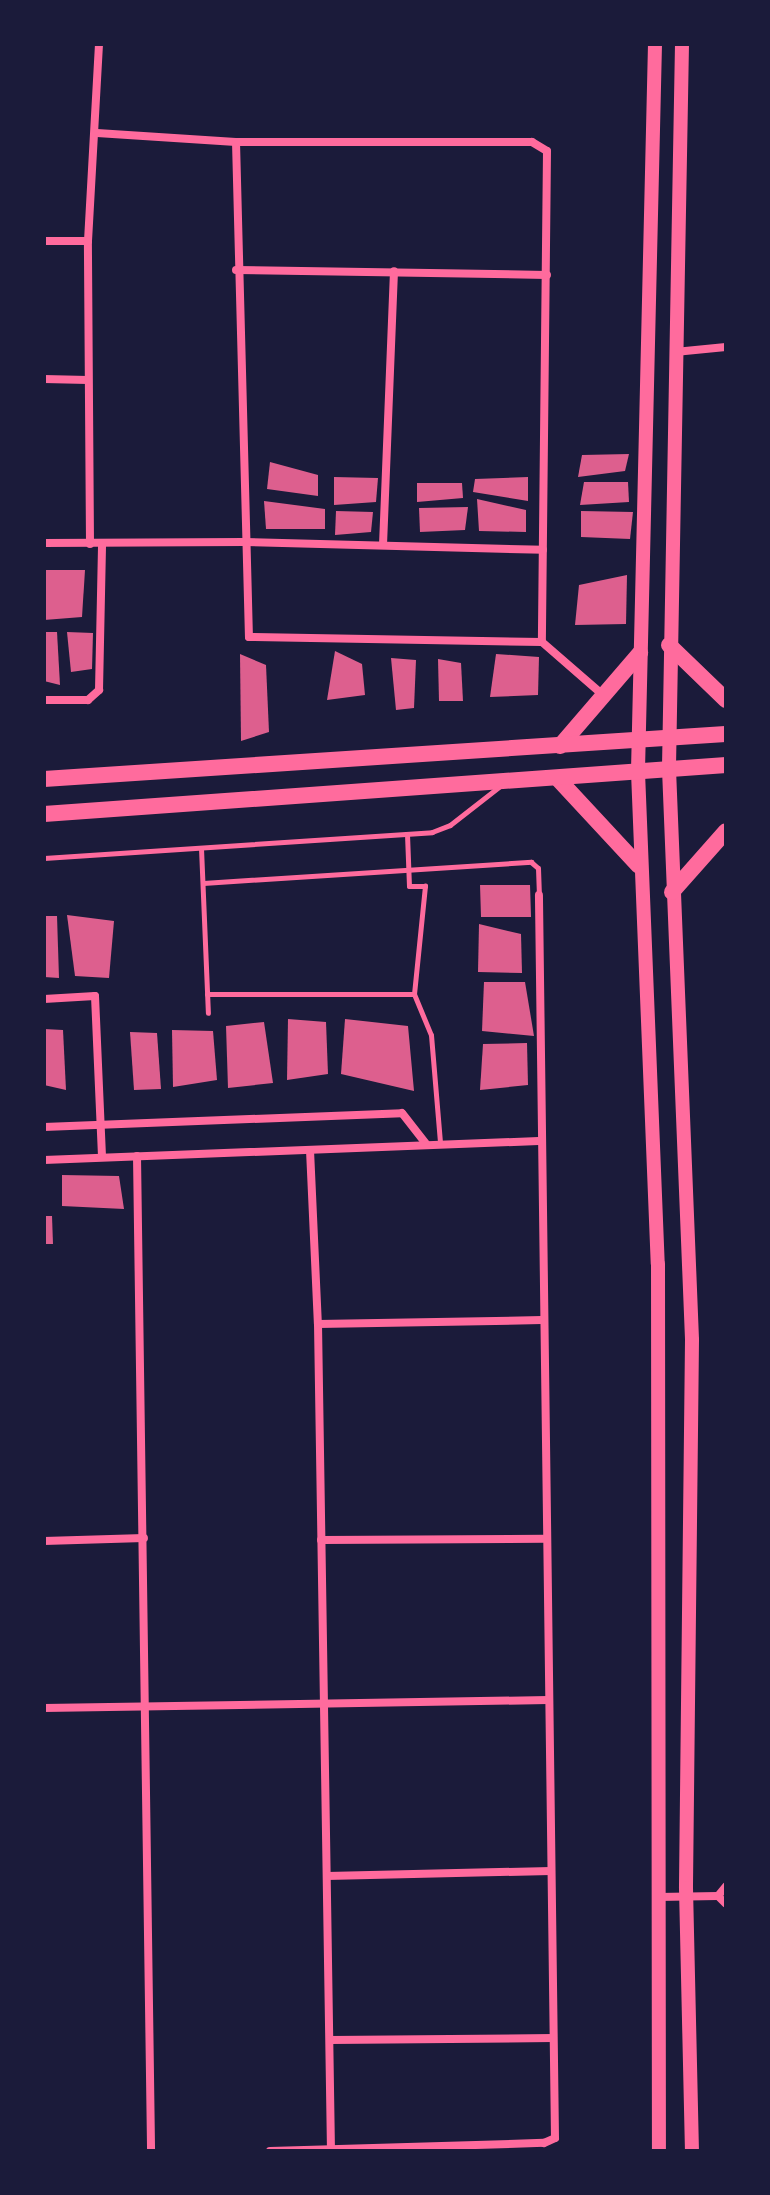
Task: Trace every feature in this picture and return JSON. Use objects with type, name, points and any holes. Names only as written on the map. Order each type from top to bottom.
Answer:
[{"type":"main road","points":[[669,645],[726,700]]},
{"type":"main road","points":[[560,746],[640,653]]},
{"type":"main road","points":[[44,779],[726,734]]},
{"type":"main road","points":[[44,814],[559,780],[726,765]]},
{"type":"main road","points":[[559,780],[639,866]]},
{"type":"main road","points":[[672,892],[726,831]]},
{"type":"street","points":[[90,544],[88,241],[97,133],[99,44]]},
{"type":"street","points":[[655,44],[638,772],[639,866],[658,1264],[655,1897],[659,2151]]},
{"type":"street","points":[[682,44],[669,769],[692,1340],[687,1897],[692,2151]]},
{"type":"street","points":[[97,133],[236,142],[541,144],[549,159],[542,642]]},
{"type":"street","points":[[236,142],[236,270],[246,632],[255,641],[542,642],[604,696]]},
{"type":"street","points":[[44,241],[88,241]]},
{"type":"street","points":[[236,270],[547,275]]},
{"type":"street","points":[[383,545],[394,271]]},
{"type":"street","points":[[675,352],[726,347]]},
{"type":"street","points":[[44,379],[88,380]]},
{"type":"street","points":[[44,543],[244,542],[543,550]]},
{"type":"street","points":[[44,700],[88,700],[99,690],[102,544]]},
{"type":"street","points":[[270,2151],[550,2142],[555,2138],[539,1141],[539,895]]},
{"type":"street","points":[[44,999],[95,996],[102,1157]]},
{"type":"street","points":[[44,1127],[402,1113],[426,1144]]},
{"type":"street","points":[[44,1160],[310,1150],[399,1150],[440,1143],[539,1141]]},
{"type":"street","points":[[310,1150],[318,1324],[331,2150]]},
{"type":"street","points":[[137,1156],[151,2151]]},
{"type":"street","points":[[318,1324],[542,1320]]},
{"type":"street","points":[[44,1541],[144,1538]]},
{"type":"street","points":[[321,1540],[545,1539]]},
{"type":"street","points":[[44,1708],[548,1700]]},
{"type":"street","points":[[327,1876],[551,1871]]},
{"type":"street","points":[[718,1896],[726,1886]]},
{"type":"street","points":[[655,1897],[718,1896],[726,1904]]},
{"type":"street","points":[[330,2040],[553,2038]]},
{"type":"lane","points":[[44,858],[407,834],[442,829],[504,783]]},
{"type":"lane","points":[[407,834],[405,870],[409,886],[425,886],[414,994],[431,1035],[440,1143]]},
{"type":"lane","points":[[201,848],[208,1013]]},
{"type":"lane","points":[[203,883],[531,862],[538,868],[539,895]]},
{"type":"lane","points":[[207,994],[414,994]]},
{"type":"building","points":[[629,454],[625,471],[578,477],[582,455]]},
{"type":"building","points":[[270,462],[318,475],[318,496],[267,489]]},
{"type":"building","points":[[334,477],[378,478],[376,502],[334,505]]},
{"type":"building","points":[[528,477],[528,501],[473,492],[475,479]]},
{"type":"building","points":[[584,482],[628,482],[629,502],[580,505]]},
{"type":"building","points":[[417,483],[462,483],[463,498],[417,502]]},
{"type":"building","points":[[477,499],[526,510],[526,532],[479,531]]},
{"type":"building","points":[[264,501],[325,509],[325,529],[266,529]]},
{"type":"building","points":[[468,507],[465,530],[420,532],[419,508]]},
{"type":"building","points":[[336,511],[373,512],[371,532],[335,535]]},
{"type":"building","points":[[581,511],[633,512],[630,539],[581,537]]},
{"type":"building","points":[[44,570],[85,570],[82,617],[44,620]]},
{"type":"building","points":[[627,575],[626,624],[575,625],[579,585]]},
{"type":"building","points":[[44,632],[57,632],[60,685],[44,681]]},
{"type":"building","points":[[67,632],[93,633],[92,669],[71,672]]},
{"type":"building","points":[[335,651],[362,664],[365,695],[327,700]]},
{"type":"building","points":[[240,654],[266,665],[269,732],[241,741]]},
{"type":"building","points":[[496,654],[539,657],[538,695],[490,697]]},
{"type":"building","points":[[391,658],[416,660],[414,708],[396,710]]},
{"type":"building","points":[[438,659],[461,663],[463,701],[439,701]]},
{"type":"building","points":[[480,885],[530,885],[531,917],[481,917]]},
{"type":"building","points":[[67,915],[114,921],[109,978],[75,976]]},
{"type":"building","points":[[44,916],[57,916],[59,978],[44,977]]},
{"type":"building","points":[[479,924],[521,934],[522,973],[478,972]]},
{"type":"building","points":[[484,982],[525,982],[534,1036],[482,1031]]},
{"type":"building","points":[[288,1019],[326,1022],[328,1074],[287,1080]]},
{"type":"building","points":[[345,1019],[408,1026],[414,1091],[341,1074]]},
{"type":"building","points":[[264,1022],[273,1083],[228,1088],[226,1026]]},
{"type":"building","points":[[44,1029],[63,1030],[66,1090],[44,1085]]},
{"type":"building","points":[[172,1030],[213,1031],[217,1080],[173,1087]]},
{"type":"building","points":[[130,1032],[157,1033],[161,1089],[134,1090]]},
{"type":"building","points":[[527,1043],[528,1085],[480,1090],[483,1044]]},
{"type":"building","points":[[62,1175],[119,1176],[124,1209],[62,1206]]},
{"type":"building","points":[[44,1216],[52,1216],[53,1244],[44,1244]]}]
